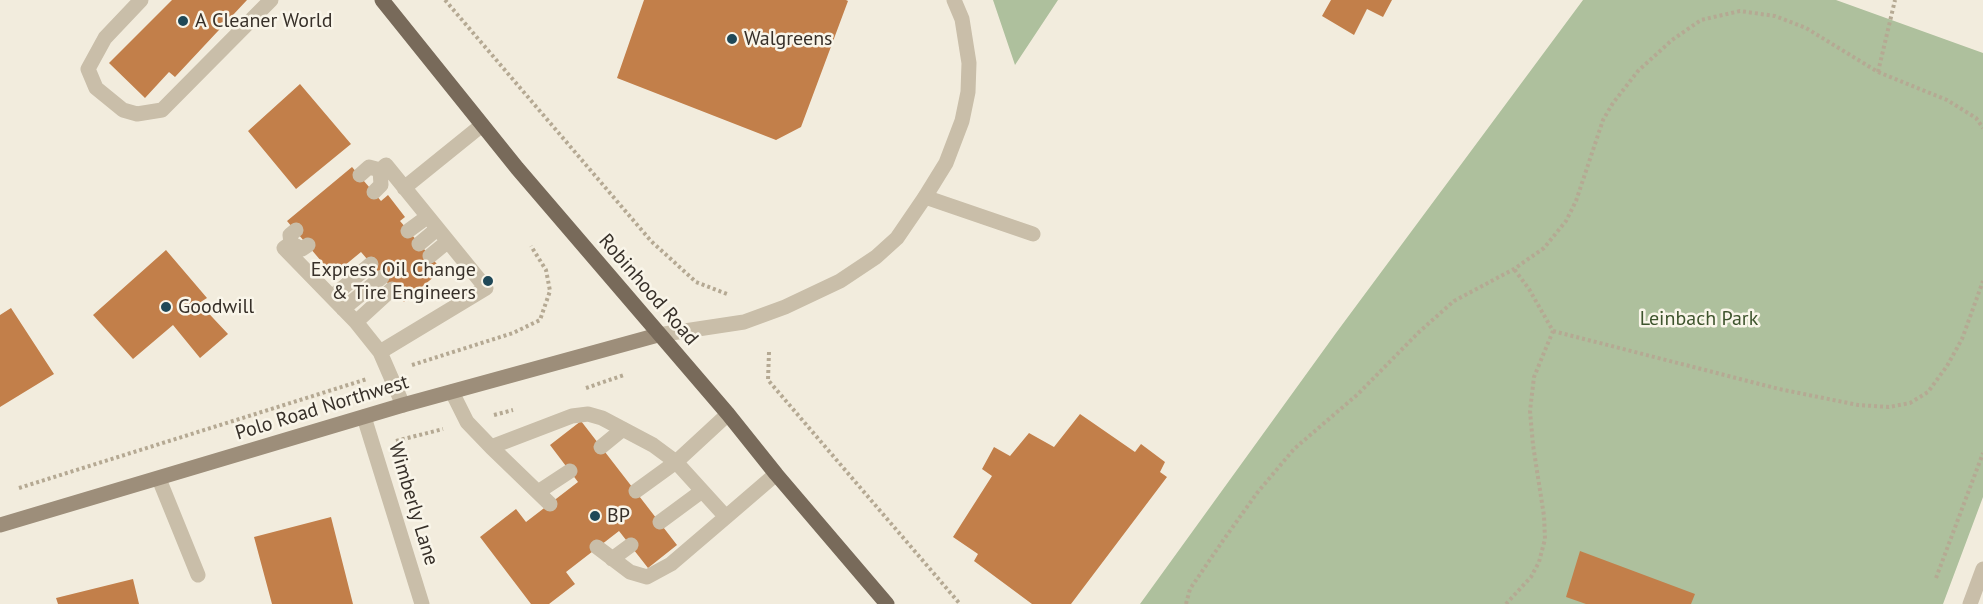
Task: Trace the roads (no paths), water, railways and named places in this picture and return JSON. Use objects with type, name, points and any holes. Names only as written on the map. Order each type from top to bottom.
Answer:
[{"type":"main road","name":"Robinhood Road","points":[[382,0],[482,125],[887,604]]},
{"type":"street","points":[[141,0],[105,38],[88,69],[96,88],[123,110],[137,114],[162,110],[271,0]]},
{"type":"street","points":[[658,335],[744,322],[785,307],[840,281],[876,258],[897,238],[946,163],[962,121],[968,92],[969,63],[962,19],[954,0]]},
{"type":"street","points":[[404,188],[482,125]]},
{"type":"street","points":[[380,170],[386,165],[486,288],[380,352]]},
{"type":"street","points":[[360,175],[369,167],[380,170]]},
{"type":"street","points":[[374,192],[381,184],[380,170]]},
{"type":"street","points":[[925,197],[1033,234]]},
{"type":"street","points":[[408,231],[432,223]]},
{"type":"street","points":[[432,223],[424,250],[447,242]]},
{"type":"street","points":[[308,245],[302,249],[293,237],[284,248],[356,322],[380,352],[403,405]]},
{"type":"street","points":[[332,297],[371,264]]},
{"type":"street","points":[[343,309],[387,283],[356,322]]},
{"type":"street","name":"Polo Road Northwest","points":[[0,525],[403,405],[658,335]]},
{"type":"street","points":[[452,392],[467,422],[550,504]]},
{"type":"street","points":[[491,447],[572,416],[588,414],[602,418],[653,445],[676,462],[726,517]]},
{"type":"street","points":[[636,491],[676,462],[728,414]]},
{"type":"street","name":"Wimberly Lane","points":[[364,417],[422,604]]},
{"type":"street","points":[[601,447],[624,429]]},
{"type":"street","points":[[538,492],[570,471]]},
{"type":"street","points":[[597,547],[630,572],[647,577],[671,564],[776,474]]},
{"type":"street","points":[[159,479],[198,575]]},
{"type":"street","points":[[660,522],[702,491]]},
{"type":"street","points":[[612,559],[631,545]]},
{"type":"street","points":[[1970,604],[1983,568]]},
{"type":"place","name":"A Cleaner World","points":[[183,21]]},
{"type":"place","name":"Walgreens","points":[[732,39]]},
{"type":"place","name":"Express Oil Change & Tire Engineers","points":[[488,281]]},
{"type":"place","name":"Goodwill","points":[[166,307]]},
{"type":"place","name":"BP","points":[[595,516]]},
{"type":"park label","name":"Leinbach Park","points":[[1699,319]]}]
